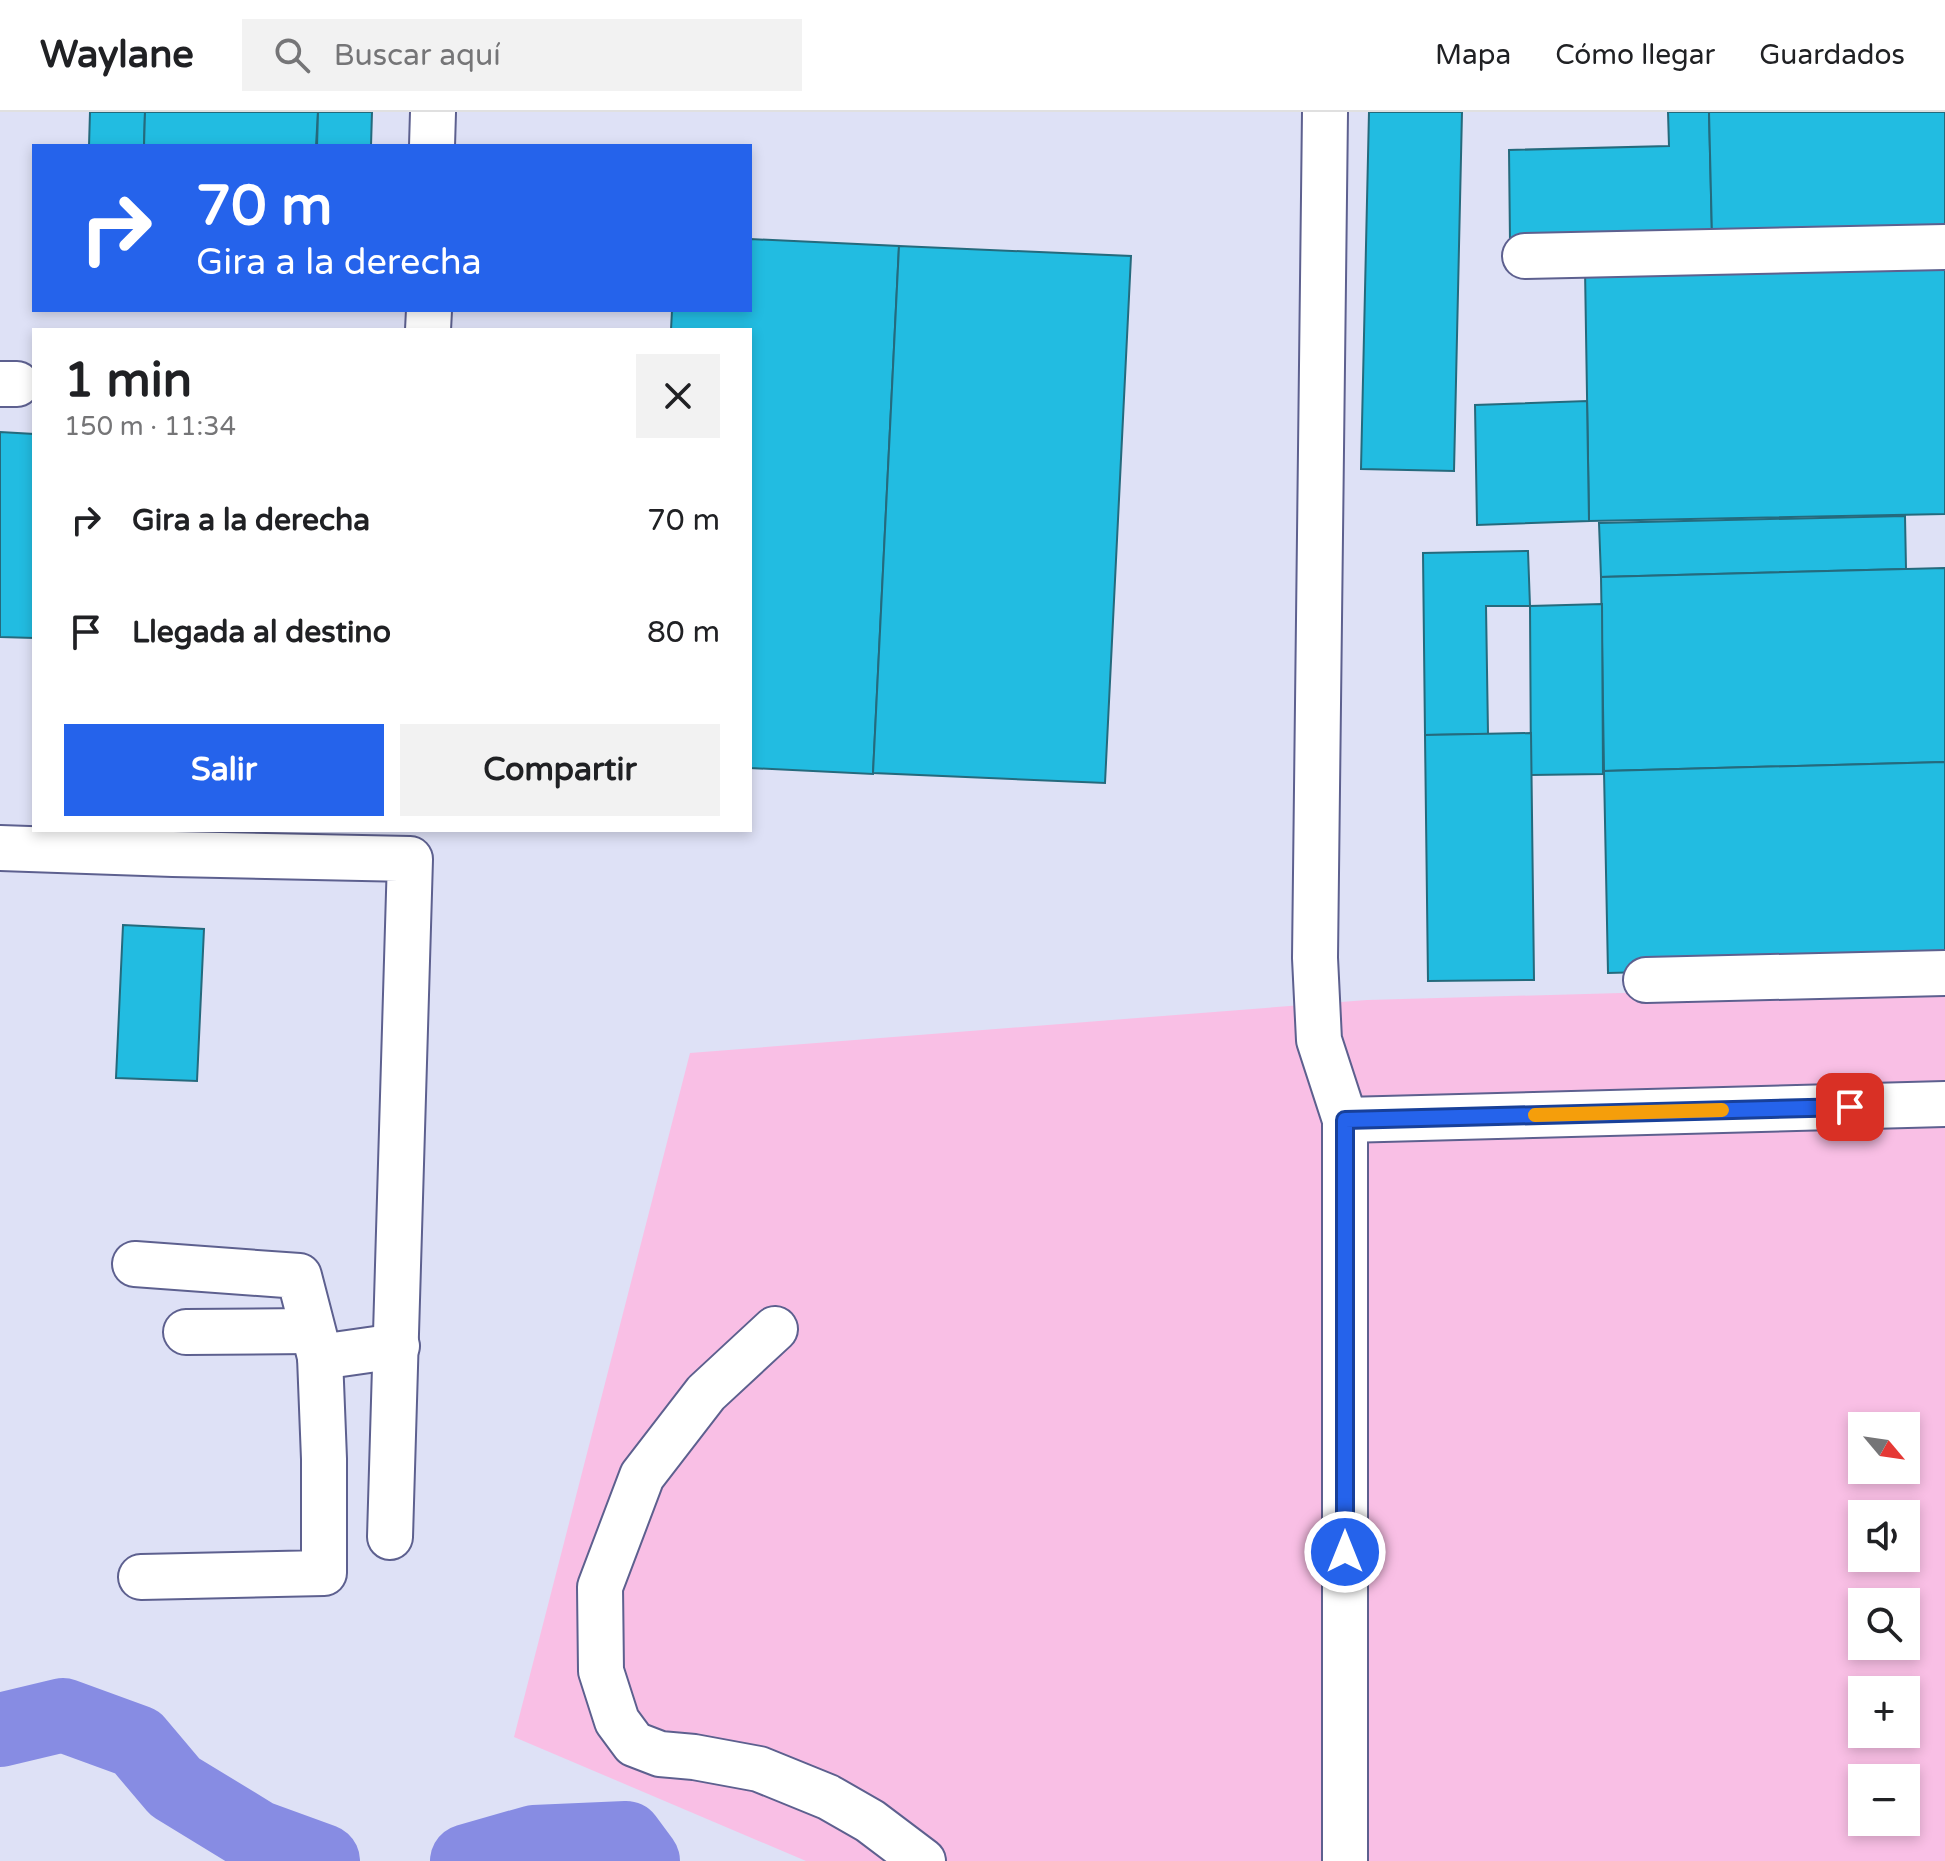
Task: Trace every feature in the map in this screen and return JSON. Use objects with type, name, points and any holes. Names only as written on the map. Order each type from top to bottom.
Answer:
[{"type":"street","points":[[432,144],[433,112]]},
{"type":"street","points":[[1325,112],[1315,958],[1319,1040],[1345,1120],[1345,1861]]},
{"type":"street","points":[[1525,256],[1945,247]]},
{"type":"street","points":[[0,848],[173,854],[410,844],[390,1537]]},
{"type":"street","points":[[1646,980],[1945,973]]},
{"type":"street","points":[[1345,1120],[1945,1104]]},
{"type":"street","points":[[135,1264],[299,1276],[316,1344],[324,1459],[324,1573],[141,1577]]},
{"type":"street","points":[[775,1329],[706,1393],[642,1476],[600,1587],[601,1671],[617,1721],[634,1744],[660,1754],[759,1769],[828,1797],[870,1821],[923,1861]]},
{"type":"street","points":[[186,1332],[316,1344],[397,1346]]},
{"type":"shaded area","points":[[1945,984],[1945,1861],[806,1861],[514,1737],[690,1053],[1367,1000]]},
{"type":"building","points":[[90,112],[145,112],[144,144],[89,144]]},
{"type":"building","points":[[145,112],[318,112],[316,144],[144,144]]},
{"type":"building","points":[[318,112],[372,112],[371,144],[317,144]]},
{"type":"building","points":[[1369,112],[1462,112],[1454,471],[1361,469]]},
{"type":"building","points":[[1668,112],[1709,112],[1712,236],[1510,242],[1509,150],[1669,146]]},
{"type":"building","points":[[1709,112],[1945,112],[1945,230],[1712,236]]},
{"type":"building","points":[[752,239],[899,246],[873,774],[752,768],[752,328],[671,328],[672,312],[752,312]]},
{"type":"building","points":[[899,246],[1131,256],[1105,783],[873,773]]},
{"type":"building","points":[[1945,262],[1945,514],[1589,521],[1585,269]]},
{"type":"building","points":[[1587,401],[1589,521],[1477,525],[1475,405]]},
{"type":"building","points":[[0,432],[32,434],[32,638],[0,637]]},
{"type":"building","points":[[1905,516],[1906,569],[1601,577],[1599,523]]},
{"type":"building","points":[[1528,551],[1530,606],[1486,606],[1488,734],[1425,735],[1423,553]]},
{"type":"building","points":[[1945,568],[1945,762],[1604,771],[1601,577]]},
{"type":"building","points":[[1602,604],[1603,774],[1531,775],[1530,606]]},
{"type":"building","points":[[1531,733],[1534,980],[1428,981],[1425,735]]},
{"type":"building","points":[[1945,762],[1945,964],[1608,973],[1604,771]]},
{"type":"building","points":[[123,925],[204,929],[197,1081],[116,1078]]},
{"type":"waterway","points":[[0,1730],[63,1715],[137,1742],[175,1787],[257,1837],[323,1861]]},
{"type":"waterway","points":[[467,1861],[534,1842],[626,1838],[643,1861]]},
{"type":"slow traffic","points":[[1535,1115],[1722,1110]]},
{"type":"route","points":[[1345,1552],[1345,1120],[1850,1107]]}]
